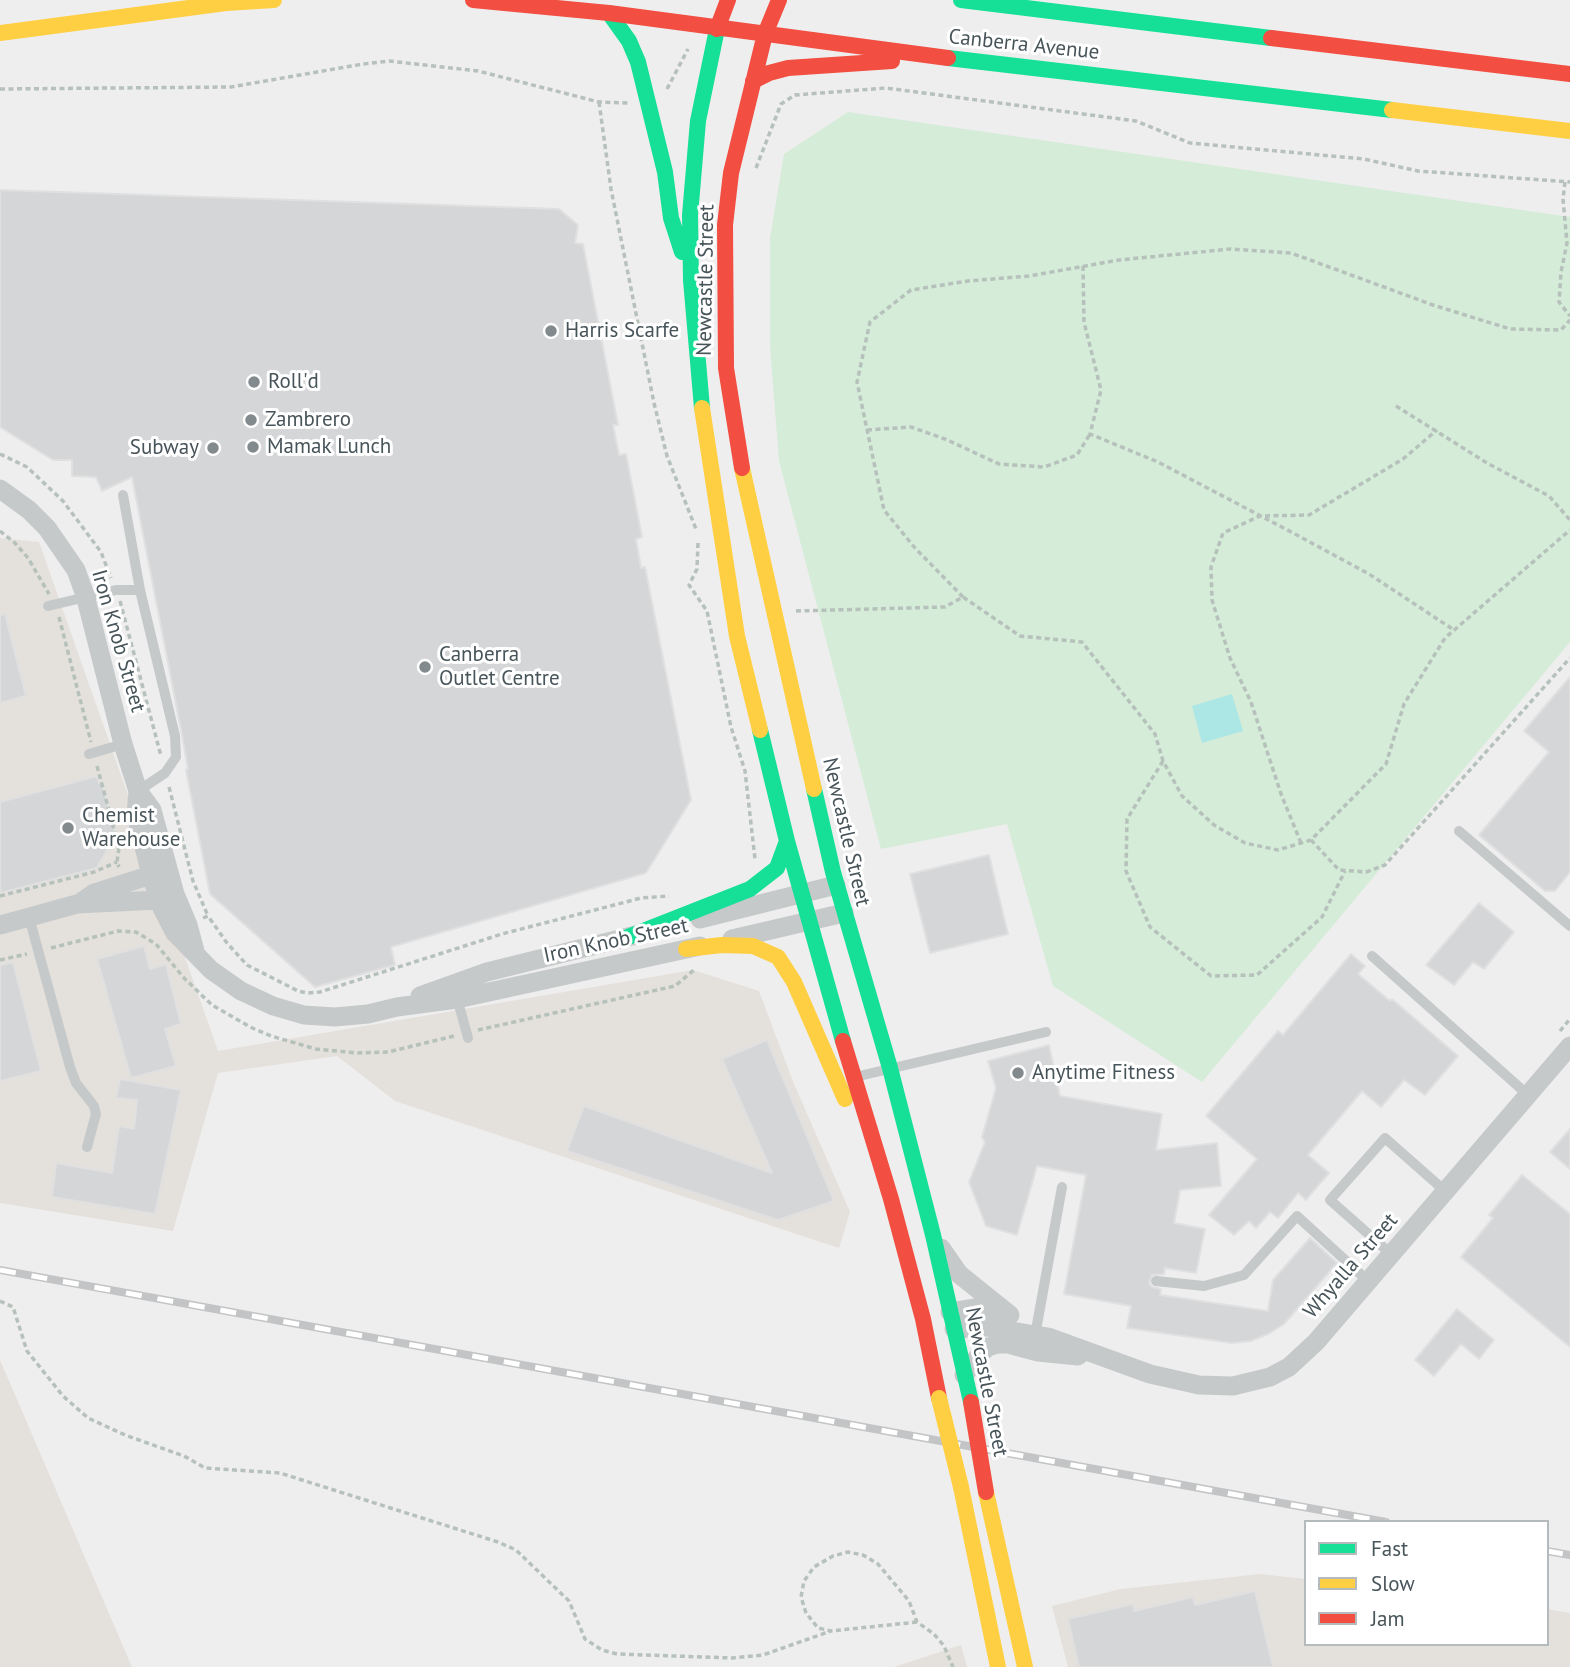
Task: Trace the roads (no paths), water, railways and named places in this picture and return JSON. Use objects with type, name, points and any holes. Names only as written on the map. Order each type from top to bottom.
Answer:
[{"type":"main road","points":[[0,33],[226,3],[274,0]]},
{"type":"main road","name":"Canberra Avenue","points":[[473,0],[609,13],[717,29],[863,45],[943,58],[1023,65],[1570,131]]},
{"type":"main road","name":"Newcastle Street","points":[[728,0],[717,29],[698,121],[690,215],[691,280],[699,392],[737,636],[801,894],[891,1199],[924,1326],[999,1667]]},
{"type":"main road","name":"Newcastle Street","points":[[779,0],[765,34],[731,173],[725,225],[726,369],[746,492],[836,885],[890,1068],[933,1235],[971,1402],[986,1492],[1025,1667]]},
{"type":"main road","name":"Canberra Avenue","points":[[961,0],[1570,74]]},
{"type":"main road","points":[[609,13],[629,41],[638,62],[665,172],[671,218],[691,280]]},
{"type":"main road","points":[[753,81],[788,68],[943,58]]},
{"type":"main road","points":[[628,937],[750,889],[776,867],[787,841]]},
{"type":"main road","points":[[686,949],[753,946],[778,957],[794,982],[891,1199]]},
{"type":"main road","name":"Whyalla Street","points":[[924,1326],[952,1320]]},
{"type":"street","name":"Iron Knob Street","points":[[0,489],[29,510],[47,528],[76,570],[123,744],[138,791],[152,810],[160,872],[167,897],[195,952],[211,970],[241,991],[273,1006],[304,1015],[335,1017],[368,1014],[456,991],[686,949],[844,913]]},
{"type":"street","points":[[78,904],[94,892],[160,872]]},
{"type":"street","name":"Iron Knob Street","points":[[456,991],[487,972],[836,885]]},
{"type":"street","points":[[0,925],[78,904],[167,897]]},
{"type":"street","name":"Whyalla Street","points":[[933,1235],[959,1274],[1010,1315],[1042,1334],[1150,1374],[1199,1385],[1233,1386],[1253,1383],[1289,1367],[1316,1342],[1528,1095],[1562,1043]]},
{"type":"street","name":"Whyalla Street","points":[[952,1320],[982,1307],[1010,1315]]},
{"type":"street","name":"Whyalla Street","points":[[952,1320],[1042,1334]]},
{"type":"street","name":"Whyalla Street","points":[[964,1375],[981,1353],[998,1344],[1045,1353],[1104,1358]]},
{"type":"lane","points":[[123,495],[140,590],[176,737],[176,757],[165,773],[138,791]]},
{"type":"lane","points":[[51,605],[116,590],[140,590]]},
{"type":"lane","points":[[92,753],[123,744]]},
{"type":"lane","points":[[1460,831],[1570,926]]},
{"type":"lane","points":[[29,917],[70,1068],[76,1083],[94,1106],[96,1114],[88,1147]]},
{"type":"lane","points":[[1372,956],[1528,1095]]},
{"type":"lane","points":[[456,991],[468,1038]]},
{"type":"lane","points":[[853,1077],[1046,1032]]},
{"type":"lane","points":[[1391,1254],[1330,1200],[1385,1138],[1446,1192]]},
{"type":"lane","points":[[1042,1334],[1062,1187]]},
{"type":"lane","points":[[1156,1280],[1204,1286],[1244,1275],[1297,1216],[1368,1281]]},
{"type":"water","points":[[1232,694],[1243,731],[1202,743],[1192,706]]},
{"type":"railway","points":[[0,1270],[1375,1520]]},
{"type":"railway","points":[[1549,1551],[1570,1555]]},
{"type":"place","name":"Harris Scarfe","points":[[551,331]]},
{"type":"place","name":"Roll'd","points":[[254,382]]},
{"type":"place","name":"Zambrero","points":[[251,420]]},
{"type":"place","name":"Mamak Lunch","points":[[253,447]]},
{"type":"place","name":"Subway","points":[[213,448]]},
{"type":"place","name":"Canberra Outlet Centre","points":[[425,667]]},
{"type":"place","name":"Chemist Warehouse","points":[[68,828]]},
{"type":"place","name":"Anytime Fitness","points":[[1018,1073]]}]
